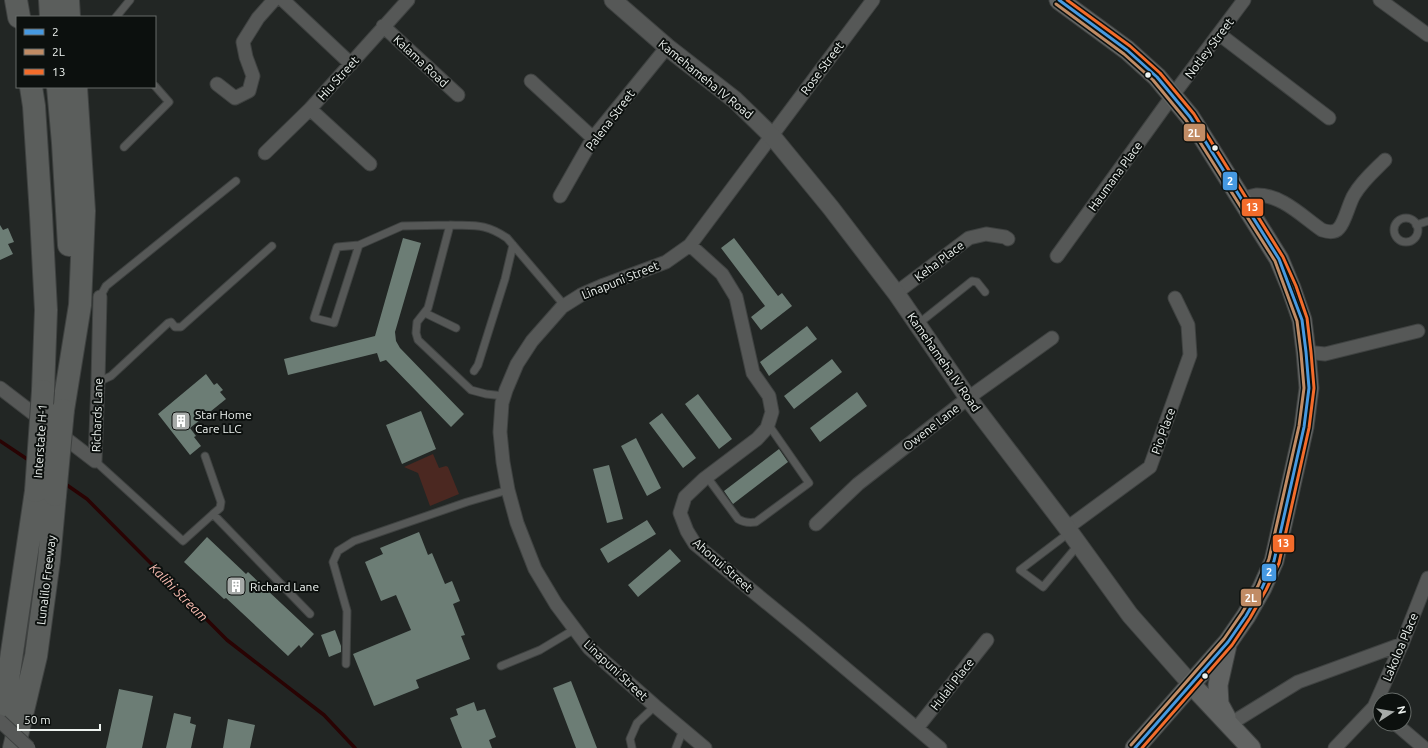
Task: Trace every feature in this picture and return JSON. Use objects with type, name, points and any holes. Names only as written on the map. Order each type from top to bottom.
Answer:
[{"type":"highway","points":[[16,0],[19,16]]},
{"type":"highway","points":[[28,0],[29,16]]},
{"type":"highway","points":[[50,0],[51,16]]},
{"type":"highway","points":[[68,0],[69,16]]},
{"type":"highway","points":[[79,0],[79,16]]},
{"type":"highway","points":[[58,88],[69,235],[70,315],[63,410]]},
{"type":"highway","points":[[63,410],[80,305],[84,211],[77,88]]},
{"type":"highway","name":"Interstate H-1","points":[[33,93],[42,215],[46,310],[43,391],[46,493]]},
{"type":"highway","name":"Lunalilo Freeway","points":[[0,716],[8,686],[63,410]]},
{"type":"highway","name":"Lunalilo Freeway","points":[[14,748],[36,656],[49,560],[46,493]]},
{"type":"main road","points":[[1059,0],[1127,50],[1157,77],[1190,117],[1279,259],[1302,320],[1306,352],[1309,388],[1304,427],[1274,561],[1259,594],[1228,642],[1135,748]]},
{"type":"main road","points":[[1228,642],[1218,685],[1219,704],[1230,724]]},
{"type":"main road","name":"Kamehameha IV Road","points":[[1192,684],[1251,748]]},
{"type":"street","points":[[217,84],[235,98],[249,91],[253,76],[246,58],[243,42],[258,18],[274,0]]},
{"type":"street","points":[[283,0],[351,64]]},
{"type":"street","name":"Hiu Street","points":[[265,153],[310,109],[383,26],[408,0]]},
{"type":"street","name":"Kamehameha IV Road","points":[[613,0],[667,47],[735,100],[772,136],[831,208],[896,293],[968,398],[1072,535],[1130,615],[1192,684]]},
{"type":"street","name":"Rose Street","points":[[772,136],[873,0]]},
{"type":"street","name":"Notley Street","points":[[1173,95],[1244,0]]},
{"type":"street","points":[[1380,0],[1428,35]]},
{"type":"street","name":"Kalama Road","points":[[383,26],[458,95]]},
{"type":"street","points":[[1219,34],[1328,118]]},
{"type":"street","name":"Palena Street","points":[[560,196],[593,138],[667,47]]},
{"type":"street","points":[[531,81],[593,138]]},
{"type":"street","name":"Haumana Place","points":[[1056,256],[1173,95]]},
{"type":"street","points":[[310,109],[370,164]]},
{"type":"street","name":"Linapuni Street","points":[[705,748],[590,648],[556,604],[535,569],[516,523],[508,490],[500,432],[502,403],[517,364],[532,341],[565,306],[581,295],[666,262],[690,245],[772,136]]},
{"type":"street","points":[[1241,199],[1256,195],[1275,199],[1322,230],[1328,232],[1335,231],[1340,228],[1350,204],[1359,188],[1385,160]]},
{"type":"street","name":"Keha Place","points":[[896,293],[969,238],[986,234],[1008,239]]},
{"type":"street","name":"Ahonui Street","points":[[690,245],[722,274],[736,297],[753,373],[769,396],[772,412],[767,428],[757,439],[707,477],[685,497],[680,513],[686,531],[695,544],[940,748]]},
{"type":"street","name":"Richards Lane","points":[[95,461],[100,297]]},
{"type":"street","name":"Pio Place","points":[[1072,535],[1150,467],[1190,355],[1188,325],[1175,298]]},
{"type":"street","points":[[1306,352],[1325,354],[1418,331]]},
{"type":"street","name":"Owene Lane","points":[[816,524],[858,484],[968,398],[1052,338]]},
{"type":"street","name":"Richards Lane","points":[[0,388],[95,461]]},
{"type":"street","name":"Lakoloa Place","points":[[1384,692],[1428,578]]},
{"type":"street","name":"Hulali Place","points":[[917,728],[987,640]]},
{"type":"street","points":[[1230,724],[1298,682],[1402,644]]},
{"type":"street","name":"Lakoloa Place","points":[[1335,748],[1372,714]]},
{"type":"street","points":[[0,721],[29,748]]},
{"type":"street","points":[[1405,732],[1424,748]]},
{"type":"lane","points":[[117,16],[130,0]]},
{"type":"lane","points":[[124,147],[168,102],[156,87]]},
{"type":"lane","points":[[100,297],[106,286],[236,181]]},
{"type":"lane","points":[[1416,225],[1428,221]]},
{"type":"lane","points":[[359,245],[334,323],[314,318],[337,247],[359,245],[402,226],[465,224],[487,227],[502,234],[565,306]]},
{"type":"lane","points":[[450,225],[428,308],[417,322],[416,333],[418,340],[471,390],[486,394],[504,396]]},
{"type":"lane","points":[[474,371],[478,365],[505,279],[513,245]]},
{"type":"lane","points":[[98,382],[111,376],[168,322],[171,322],[175,327],[181,327],[272,246]]},
{"type":"lane","points":[[917,325],[972,281],[977,282],[985,292]]},
{"type":"lane","points":[[425,312],[456,328]]},
{"type":"lane","points":[[707,477],[738,519],[742,522],[749,523],[756,522],[809,483],[768,424]]},
{"type":"lane","points":[[95,461],[183,541],[220,508],[221,502],[205,456]]},
{"type":"lane","points":[[346,664],[347,611],[333,562],[338,551],[354,540],[467,502],[508,490]]},
{"type":"lane","points":[[213,514],[310,614]]},
{"type":"lane","points":[[1072,535],[1043,587],[1020,570],[1072,535]]},
{"type":"lane","points":[[501,666],[540,650],[575,629]]},
{"type":"lane","points":[[632,748],[630,739],[636,723],[655,706]]},
{"type":"lane","points":[[676,748],[683,730]]},
{"type":"shaded area","points":[[433,454],[439,468],[446,466],[448,467],[459,494],[430,506],[418,473],[404,467]]},
{"type":"building","points":[[0,225],[3,230],[8,228],[14,242],[8,244],[13,254],[0,260]]},
{"type":"building","points":[[403,238],[421,243],[395,332],[396,341],[400,348],[464,414],[451,427],[386,360],[380,362],[377,353],[288,375],[284,359],[375,336]]},
{"type":"building","points":[[734,238],[778,296],[782,293],[792,306],[761,330],[751,317],[765,306],[721,248]]},
{"type":"building","points":[[807,326],[817,339],[769,376],[760,362]]},
{"type":"building","points":[[832,359],[842,372],[794,409],[784,396]]},
{"type":"building","name":"Star Home Care LLC","points":[[206,374],[214,385],[217,383],[223,390],[220,392],[226,399],[190,428],[196,436],[194,437],[201,446],[190,455],[158,414]]},
{"type":"building","points":[[857,392],[867,406],[820,442],[810,428]]},
{"type":"building","points":[[698,394],[732,439],[719,449],[685,404]]},
{"type":"building","points":[[421,411],[436,449],[402,464],[386,425]]},
{"type":"building","points":[[662,413],[696,458],[683,468],[649,423]]},
{"type":"building","points":[[636,438],[661,488],[647,496],[621,446]]},
{"type":"building","points":[[779,449],[788,462],[733,504],[724,491]]},
{"type":"building","points":[[609,465],[623,519],[607,523],[593,469]]},
{"type":"building","points":[[647,520],[656,534],[608,563],[600,549]]},
{"type":"building","points":[[419,532],[428,555],[432,553],[445,584],[452,581],[460,601],[453,604],[465,635],[461,636],[470,659],[416,680],[419,688],[374,706],[353,654],[411,630],[396,595],[381,601],[365,562],[383,554],[380,548]]},
{"type":"building","name":"Richard Lane","points":[[207,537],[246,574],[248,572],[314,634],[301,648],[299,645],[288,656],[226,598],[224,599],[184,562]]},
{"type":"building","points":[[670,549],[681,561],[638,597],[628,585]]},
{"type":"building","points":[[335,630],[341,646],[341,652],[329,657],[321,635]]},
{"type":"building","points":[[571,681],[597,748],[576,748],[553,688]]},
{"type":"building","points":[[119,689],[153,696],[142,748],[106,748]]},
{"type":"building","points":[[474,702],[477,711],[485,709],[496,737],[489,740],[492,748],[462,748],[450,718],[458,715],[456,709]]},
{"type":"building","points":[[174,713],[191,717],[190,723],[196,725],[191,748],[166,748]]},
{"type":"building","points":[[228,719],[255,725],[250,748],[223,748]]},
{"type":"waterway","name":"Kalihi Stream","points":[[0,441],[30,461]]},
{"type":"waterway","name":"Kalihi Stream","points":[[64,483],[87,499],[227,640],[324,715],[355,748]]},
{"type":"transit line","name":"2","points":[[1059,0],[1127,50],[1157,77],[1190,117],[1279,259],[1302,320],[1306,352],[1309,388],[1304,427],[1274,561],[1262,588],[1246,616],[1228,642],[1135,748]]},
{"type":"transit line","name":"13","points":[[1067,0],[1130,46],[1160,73],[1194,114],[1283,257],[1296,286],[1307,318],[1311,352],[1314,388],[1309,428],[1279,563],[1250,618],[1232,645],[1142,748]]},
{"type":"transit line","name":"2L","points":[[1056,4],[1124,54],[1153,80],[1186,120],[1275,261],[1297,321],[1301,353],[1304,388],[1299,426],[1269,559],[1258,586],[1224,639],[1131,745]]},
{"type":"place","name":"Star Home Care LLC","points":[[181,421]]},
{"type":"place","name":"Richard Lane","points":[[236,586]]}]
